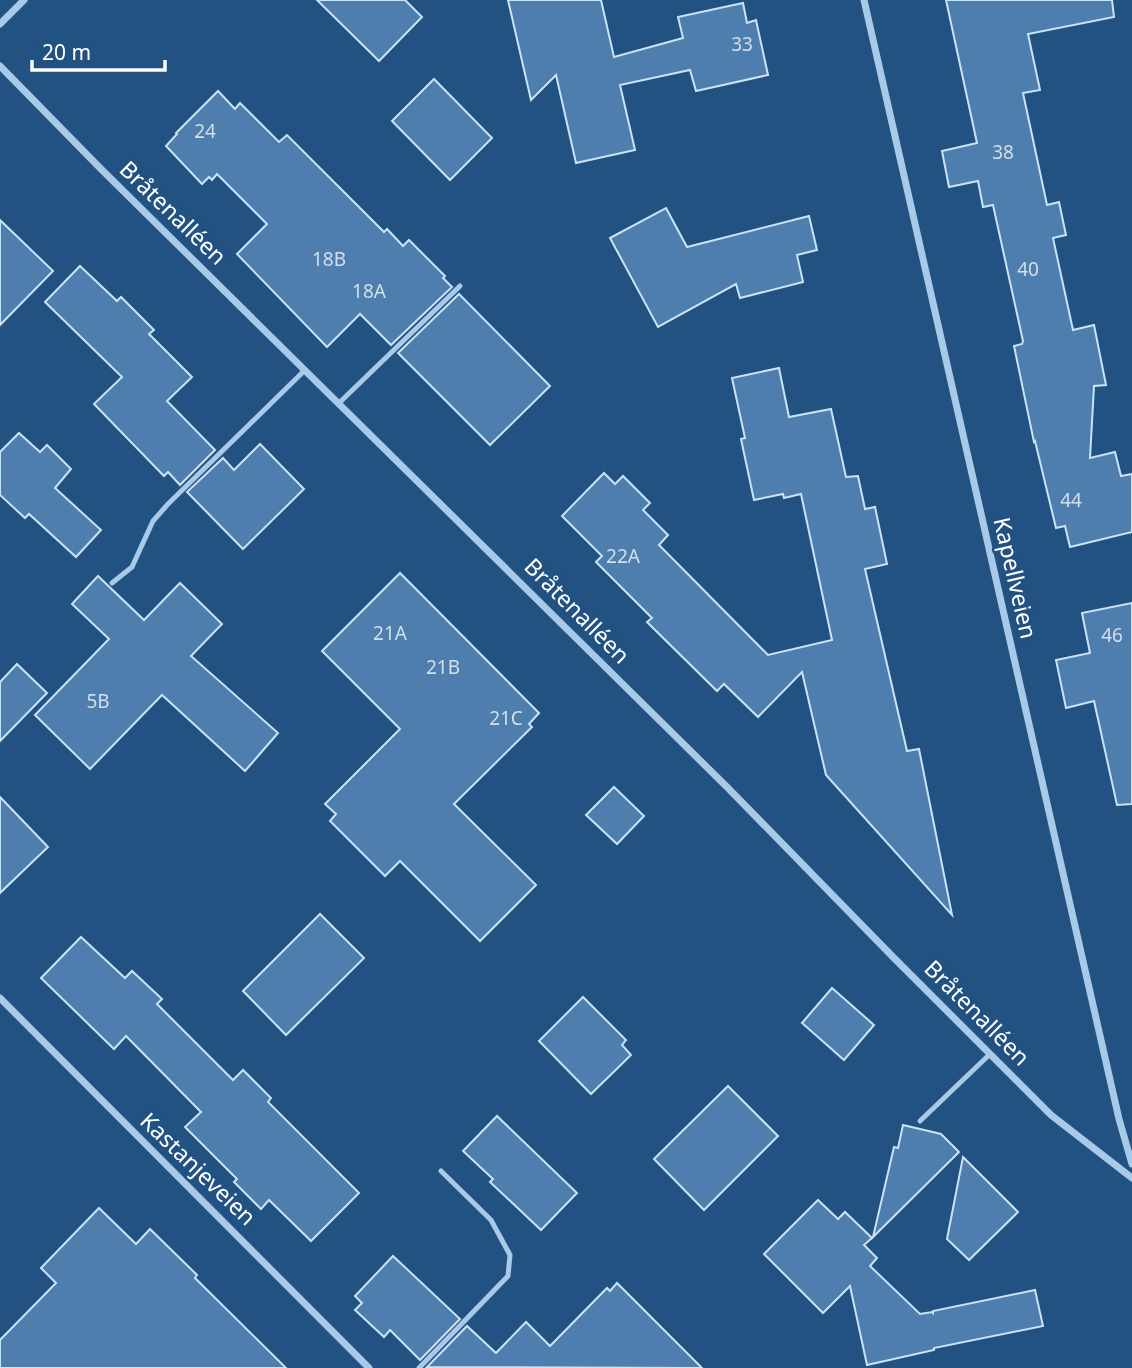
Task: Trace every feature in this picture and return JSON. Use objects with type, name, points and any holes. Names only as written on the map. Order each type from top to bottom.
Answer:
[{"type":"street","points":[[0,24],[24,0]]},
{"type":"street","name":"Kapellveien","points":[[864,0],[1119,1119],[1132,1164]]},
{"type":"street","name":"Bråtenalléen","points":[[0,66],[338,404],[729,788],[1051,1115],[1132,1178]]},
{"type":"street","name":"Kastanjeveien","points":[[0,998],[369,1368]]},
{"type":"lane","points":[[338,404],[460,286]]},
{"type":"lane","points":[[112,583],[132,567],[153,521],[168,504],[305,370]]},
{"type":"lane","points":[[920,1121],[990,1054]]},
{"type":"lane","points":[[419,1368],[508,1276],[510,1255],[491,1220],[441,1171]]},
{"type":"building","points":[[317,0],[405,0],[422,17],[379,61]]},
{"type":"building","points":[[508,0],[601,0],[614,57],[683,38],[678,17],[743,3],[747,23],[756,20],[768,75],[696,91],[690,70],[620,85],[635,150],[576,163],[556,75],[531,100]]},
{"type":"building","points":[[946,0],[1112,0],[1114,17],[1028,34],[1040,90],[1023,93],[1047,205],[1059,202],[1066,235],[1053,238],[1073,330],[1094,325],[1106,385],[1094,386],[1090,458],[1115,452],[1121,476],[1132,474],[1132,532],[1070,547],[1065,526],[1056,528],[1014,346],[1022,344],[1023,341],[993,205],[983,207],[978,181],[949,187],[942,151],[977,143]]},
{"type":"building","points":[[434,79],[492,138],[450,180],[392,121]]},
{"type":"building","points":[[218,91],[235,109],[240,103],[279,142],[287,135],[384,232],[387,229],[403,246],[409,240],[445,276],[443,278],[452,287],[391,345],[360,314],[327,347],[237,254],[267,224],[217,174],[212,180],[209,177],[202,184],[166,146]]},
{"type":"building","points":[[666,208],[687,247],[809,216],[817,250],[797,255],[803,282],[740,298],[736,284],[658,327],[610,238]]},
{"type":"building","points":[[0,220],[53,271],[0,325]]},
{"type":"building","points":[[80,266],[117,301],[121,297],[154,330],[149,334],[192,377],[167,401],[215,450],[180,485],[168,472],[164,476],[94,404],[122,377],[45,302]]},
{"type":"building","points":[[459,294],[550,386],[490,445],[398,353]]},
{"type":"building","points":[[779,368],[789,417],[831,409],[846,477],[858,476],[865,509],[875,507],[887,564],[865,569],[907,751],[919,749],[952,915],[826,775],[802,672],[758,717],[724,684],[717,691],[647,622],[652,618],[596,562],[602,556],[562,516],[604,473],[615,484],[623,476],[650,503],[643,510],[668,535],[659,545],[768,655],[832,640],[801,494],[784,498],[783,494],[754,500],[741,439],[745,438],[732,378]]},
{"type":"building","points":[[19,433],[40,452],[47,445],[71,469],[55,488],[101,530],[76,557],[29,514],[25,518],[0,495],[0,452]]},
{"type":"building","points":[[260,444],[304,489],[243,549],[187,492],[223,458],[234,470]]},
{"type":"building","points":[[400,573],[539,713],[529,724],[532,727],[454,804],[536,885],[480,941],[400,861],[385,876],[330,821],[336,814],[325,804],[400,729],[322,651]]},
{"type":"building","points":[[98,576],[144,620],[180,583],[222,624],[191,656],[278,733],[245,771],[162,695],[90,769],[35,715],[109,639],[72,604]]},
{"type":"building","points":[[1132,603],[1132,804],[1117,805],[1094,701],[1066,708],[1056,660],[1090,653],[1082,613]]},
{"type":"building","points":[[17,664],[47,693],[0,741],[0,682]]},
{"type":"building","points":[[614,787],[644,816],[617,844],[586,815]]},
{"type":"building","points":[[0,797],[48,847],[0,893]]},
{"type":"building","points":[[320,914],[364,958],[286,1035],[243,991]]},
{"type":"building","points":[[81,937],[125,978],[132,971],[162,999],[157,1004],[233,1080],[243,1070],[271,1098],[268,1102],[359,1193],[311,1241],[269,1200],[261,1209],[234,1182],[237,1179],[185,1127],[201,1112],[126,1036],[114,1049],[41,978]]},
{"type":"building","points":[[832,988],[874,1025],[844,1060],[802,1023]]},
{"type":"building","points":[[583,997],[626,1040],[622,1045],[631,1055],[591,1094],[539,1041]]},
{"type":"building","points":[[728,1086],[778,1136],[704,1210],[654,1159]]},
{"type":"building","points":[[497,1116],[577,1193],[541,1230],[490,1182],[493,1179],[463,1151]]},
{"type":"building","points":[[903,1125],[941,1134],[959,1152],[873,1237],[894,1147],[898,1148]]},
{"type":"building","points":[[963,1157],[1018,1212],[969,1260],[947,1239]]},
{"type":"building","points":[[818,1200],[838,1219],[845,1212],[872,1238],[864,1245],[877,1258],[870,1266],[920,1314],[1035,1290],[1043,1326],[934,1348],[867,1365],[850,1286],[823,1313],[764,1254]]},
{"type":"building","points":[[99,1208],[136,1244],[150,1229],[197,1275],[195,1278],[286,1368],[0,1368],[0,1340],[56,1283],[41,1268]]},
{"type":"building","points":[[393,1256],[460,1319],[420,1360],[390,1330],[384,1337],[355,1310],[362,1303],[355,1296]]},
{"type":"building","points":[[617,1283],[702,1368],[427,1367],[467,1326],[496,1353],[526,1322],[550,1346],[607,1288],[610,1291]]}]
